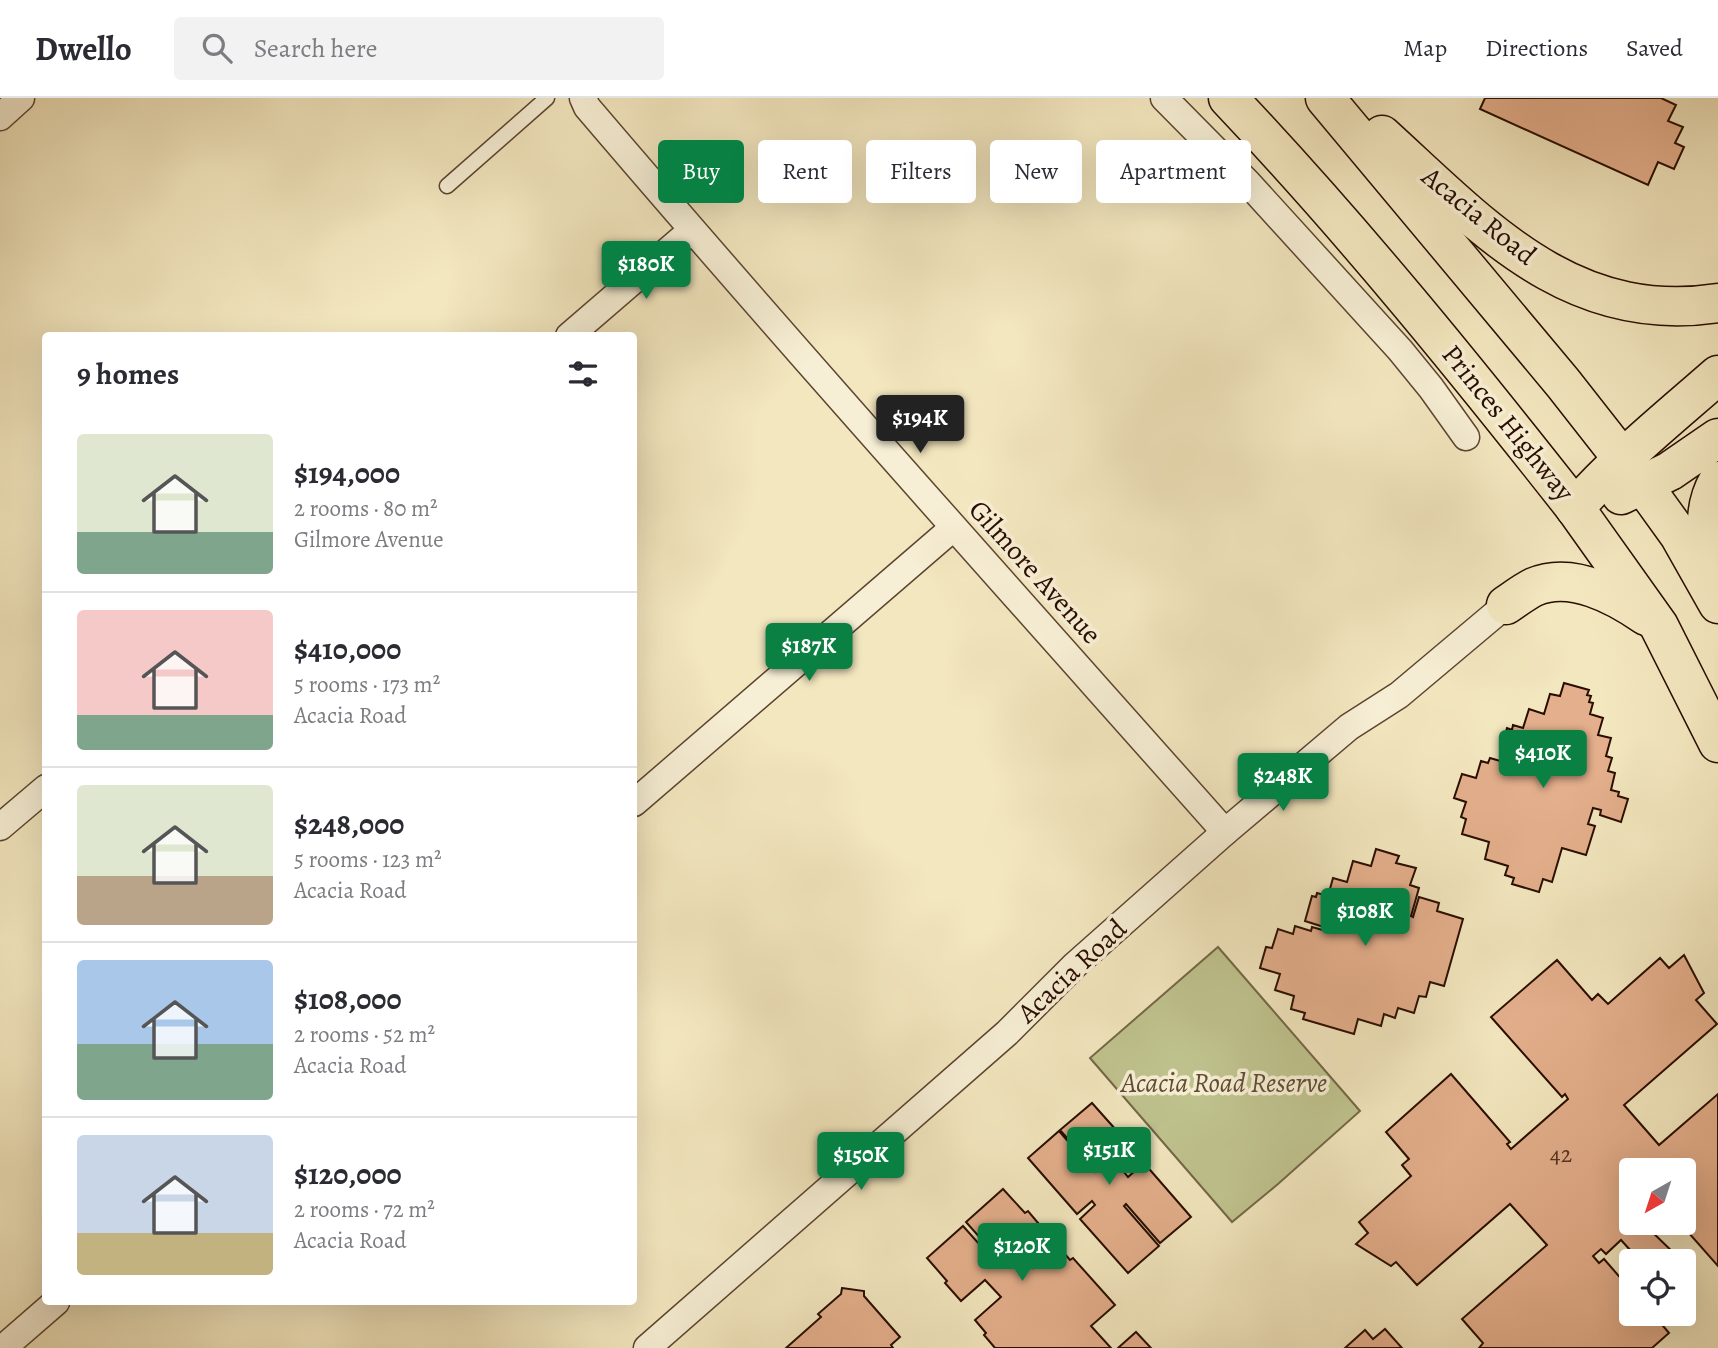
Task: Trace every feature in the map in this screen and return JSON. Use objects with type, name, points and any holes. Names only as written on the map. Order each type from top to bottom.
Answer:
[{"type":"main road","name":"Princes Highway","points":[[1228,98],[1374,259],[1471,375],[1575,508],[1659,626],[1718,743]]},
{"type":"main road","points":[[1325,98],[1556,374],[1679,535],[1717,603]]},
{"type":"main road","name":"Acacia Road","points":[[1342,98],[1496,237],[1553,274],[1605,296],[1631,302],[1679,307],[1718,303]]},
{"type":"main road","points":[[1632,472],[1718,375]]},
{"type":"main road","points":[[1575,508],[1598,482],[1632,472],[1683,463],[1718,438]]},
{"type":"main road","points":[[1717,603],[1706,524],[1708,507],[1718,481]]},
{"type":"main road","points":[[1506,605],[1532,588],[1546,583],[1577,584],[1616,597],[1659,626]]},
{"type":"street","points":[[0,117],[21,98]]},
{"type":"street","name":"Gilmore Avenue","points":[[583,98],[587,107],[692,230],[953,528],[1225,832]]},
{"type":"street","name":"Princes Highway","points":[[1164,98],[1248,183],[1400,350],[1466,437]]},
{"type":"street","points":[[574,332],[692,230]]},
{"type":"street","points":[[637,800],[953,528]]},
{"type":"street","name":"Acacia Road","points":[[647,1348],[1007,1032],[1075,965],[1225,832],[1349,727],[1399,695],[1506,605]]},
{"type":"street","points":[[0,827],[42,791]]},
{"type":"street","points":[[3,1348],[53,1305]]},
{"type":"lane","points":[[447,186],[547,98]]},
{"type":"green space","name":"Acacia Road Reserve","points":[[1218,947],[1360,1111],[1232,1222],[1090,1058]]},
{"type":"building","points":[[1485,98],[1661,98],[1676,105],[1668,121],[1683,127],[1675,143],[1684,147],[1674,169],[1658,162],[1648,185],[1480,109]]},
{"type":"building","points":[[1564,683],[1589,690],[1589,702],[1593,703],[1590,714],[1603,718],[1598,735],[1611,738],[1606,756],[1612,758],[1608,771],[1615,773],[1611,790],[1628,799],[1621,822],[1600,815],[1601,810],[1593,808],[1588,824],[1595,826],[1586,855],[1562,848],[1552,882],[1543,879],[1539,892],[1512,884],[1514,878],[1505,875],[1508,866],[1485,859],[1489,842],[1462,834],[1466,819],[1461,817],[1466,802],[1454,798],[1462,774],[1476,778],[1481,761],[1488,763],[1490,758],[1522,764],[1524,756],[1501,749],[1507,728],[1512,730],[1513,725],[1523,728],[1529,709],[1544,714],[1550,694],[1560,696]]},
{"type":"building","points":[[1376,849],[1399,856],[1396,863],[1416,868],[1410,885],[1419,888],[1411,916],[1413,917],[1419,897],[1439,903],[1437,911],[1463,919],[1444,986],[1430,982],[1426,997],[1419,996],[1414,1013],[1398,1008],[1395,1018],[1384,1014],[1381,1026],[1358,1019],[1354,1034],[1303,1019],[1305,1013],[1291,1009],[1294,996],[1275,990],[1280,974],[1260,968],[1266,947],[1272,948],[1278,929],[1293,934],[1295,926],[1311,931],[1312,927],[1326,931],[1327,928],[1305,921],[1312,896],[1316,897],[1317,893],[1328,896],[1333,878],[1347,882],[1353,861],[1371,866]]},
{"type":"building","points":[[1684,955],[1704,993],[1696,1000],[1717,1024],[1624,1105],[1659,1145],[1718,1094],[1718,1266],[1691,1236],[1696,1236],[1696,1158],[1619,1158],[1619,1236],[1656,1236],[1670,1249],[1629,1249],[1621,1240],[1606,1254],[1601,1249],[1593,1256],[1599,1263],[1604,1259],[1619,1276],[1619,1326],[1663,1326],[1669,1333],[1652,1348],[1479,1348],[1483,1343],[1462,1319],[1547,1245],[1510,1204],[1417,1285],[1396,1262],[1391,1266],[1356,1244],[1368,1233],[1359,1222],[1411,1176],[1402,1165],[1409,1159],[1386,1132],[1451,1074],[1510,1142],[1507,1144],[1511,1149],[1568,1099],[1565,1094],[1562,1097],[1491,1017],[1557,960],[1592,1000],[1598,994],[1608,1004],[1660,958],[1669,968]]},
{"type":"building","points":[[1092,1103],[1141,1158],[1124,1172],[1128,1177],[1144,1163],[1191,1217],[1160,1243],[1126,1204],[1124,1206],[1159,1246],[1128,1273],[1080,1219],[1095,1205],[1092,1201],[1077,1214],[1028,1158],[1059,1131],[1095,1172],[1060,1130]]},
{"type":"building","points":[[1003,1189],[1025,1213],[1028,1211],[1044,1230],[1019,1252],[1033,1268],[1058,1246],[1070,1260],[1073,1258],[1115,1305],[1091,1326],[1111,1348],[995,1348],[975,1320],[1001,1297],[985,1280],[961,1301],[927,1258],[963,1226],[979,1244],[983,1241],[966,1222]]},
{"type":"building","points":[[842,1288],[864,1291],[864,1296],[900,1337],[891,1345],[893,1348],[786,1348],[821,1317],[818,1314],[841,1294]]},
{"type":"building","points":[[1385,1329],[1402,1348],[1345,1348],[1365,1330],[1373,1339]]},
{"type":"building","points":[[1136,1332],[1151,1348],[1118,1348]]}]
